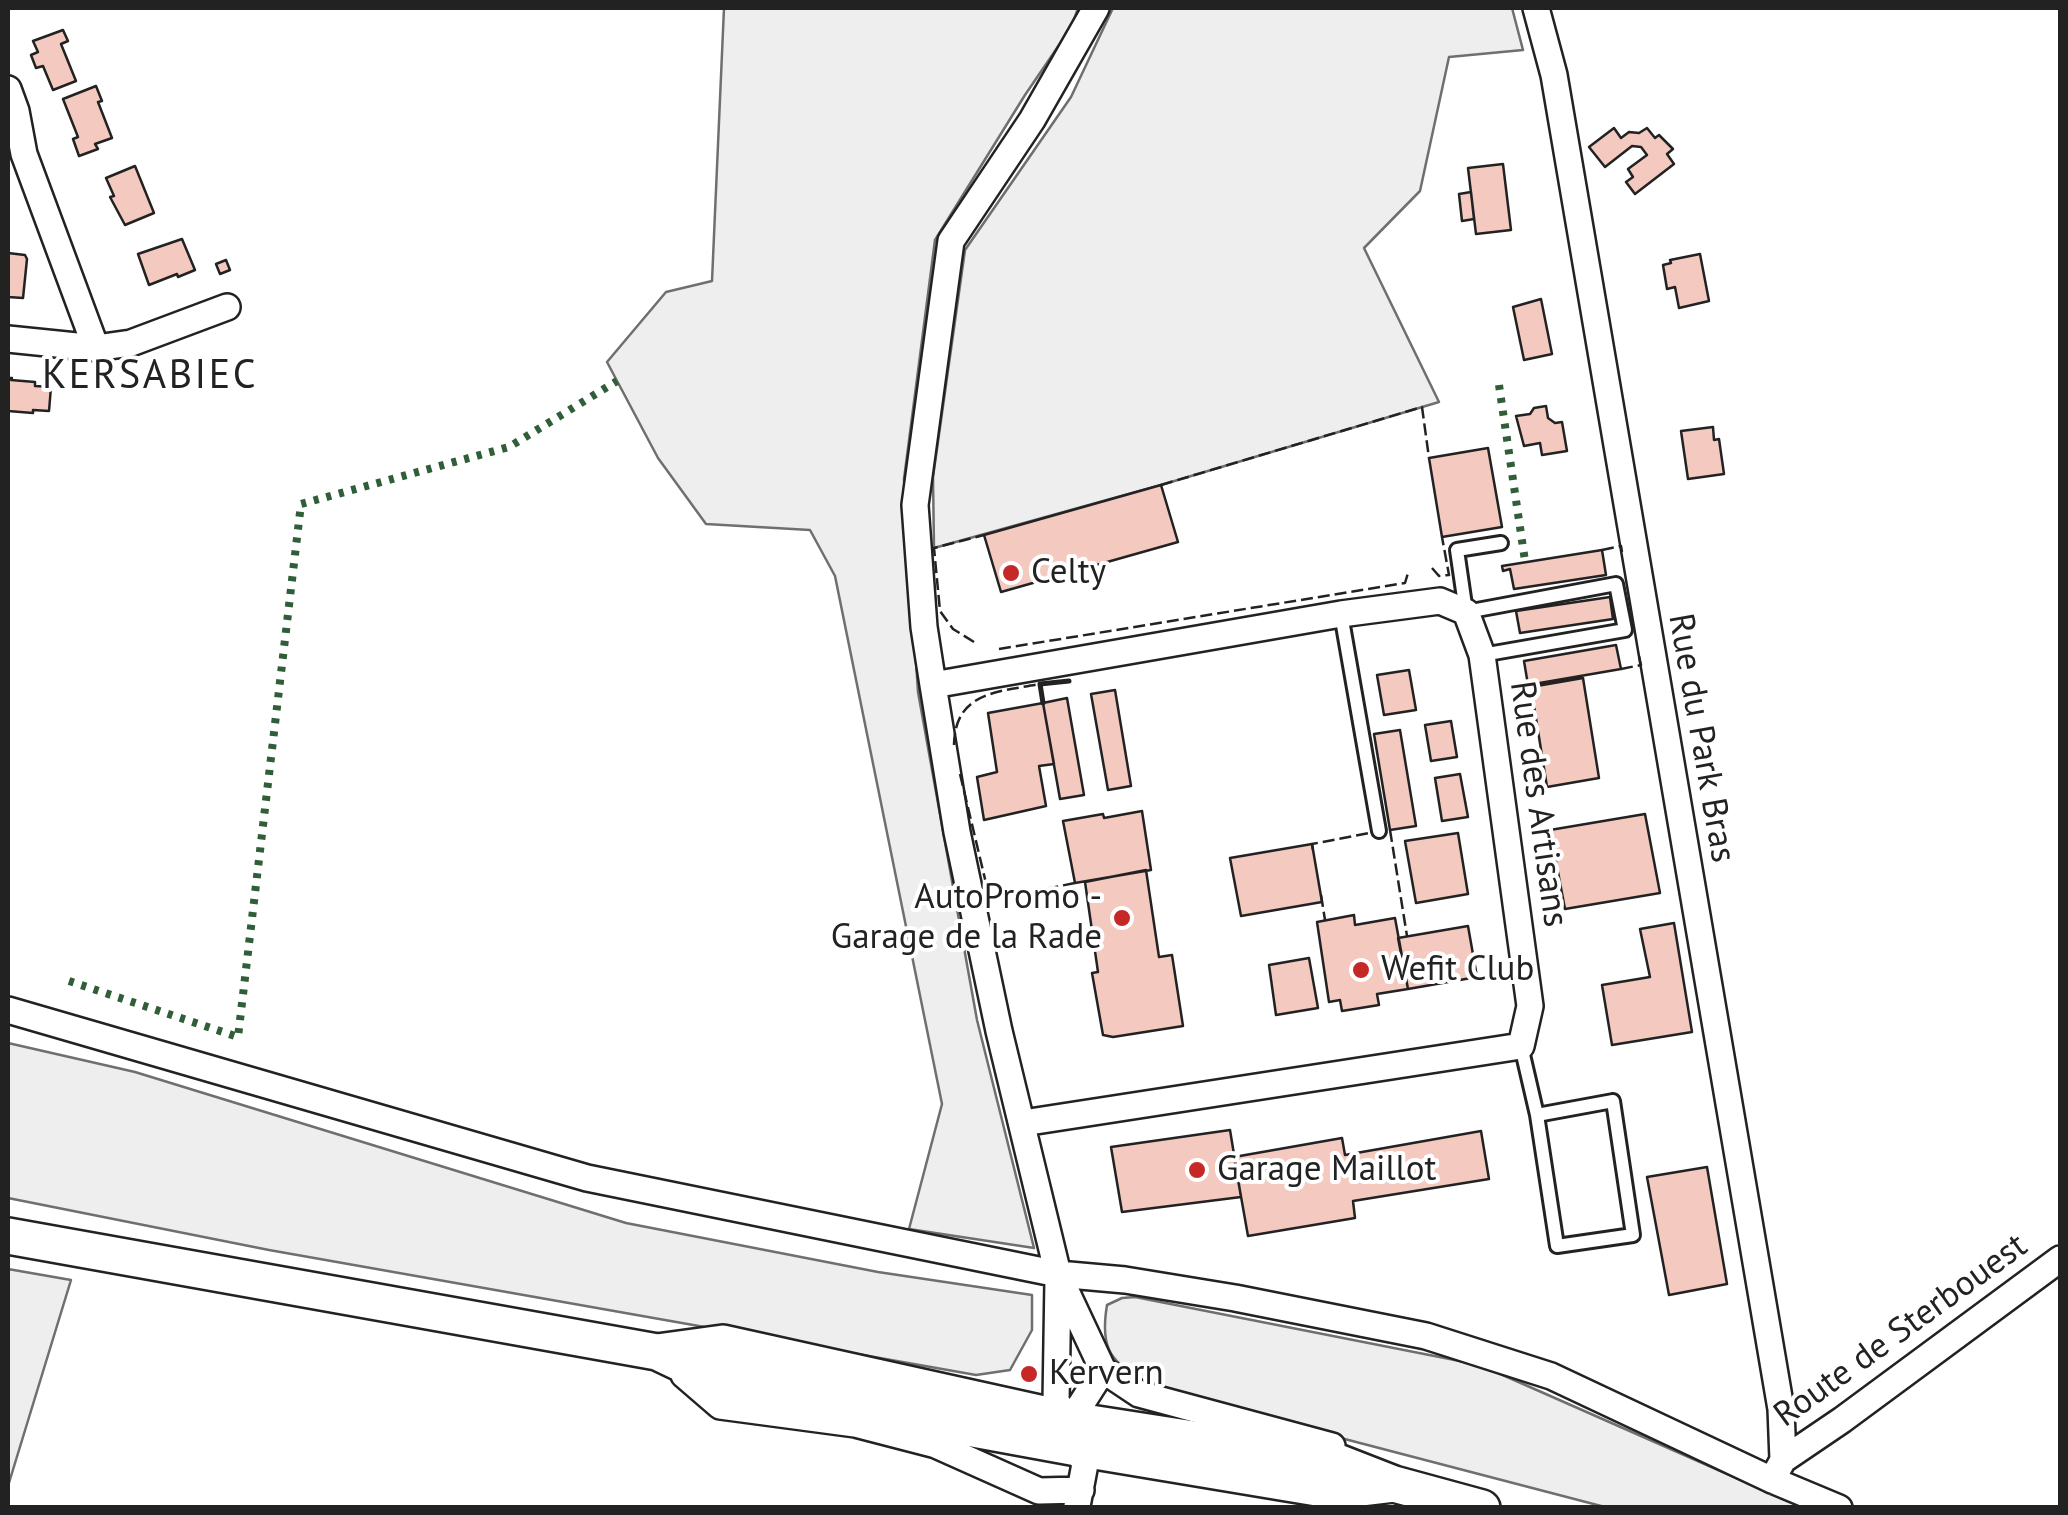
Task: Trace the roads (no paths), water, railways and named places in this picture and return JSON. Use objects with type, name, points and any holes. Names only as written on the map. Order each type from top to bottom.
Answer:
[{"type":"main road","points":[[8,1236],[658,1352],[722,1383],[1068,1436],[1334,1490],[1394,1484],[1482,1508]]},
{"type":"street","points":[[1096,8],[1032,120],[950,241],[915,505],[924,627],[961,850],[999,1030],[1058,1274],[1103,1370],[1139,1394],[1357,1453],[1394,1484]]},
{"type":"street","name":"Rue du Park Bras","points":[[1536,8],[1554,75],[1777,1389],[1778,1470]]},
{"type":"street","points":[[8,89],[24,154],[18,169],[96,348]]},
{"type":"street","points":[[8,339],[96,348],[131,343],[227,307]]},
{"type":"street","points":[[933,685],[1340,614],[1440,601],[1466,612]]},
{"type":"street","name":"Rue des Artisans","points":[[1466,612],[1482,655],[1530,1006],[1522,1046]]},
{"type":"street","points":[[8,1010],[587,1178],[1058,1274],[1125,1280],[1235,1298],[1426,1336],[1551,1376],[1778,1470],[1839,1508]]},
{"type":"street","points":[[1023,1123],[1522,1046]]},
{"type":"street","name":"Route de Sterbouest","points":[[1778,1470],[2060,1259]]},
{"type":"street","points":[[658,1352],[720,1406],[854,1424],[936,1444],[1039,1499],[1079,1499],[1085,1464],[1068,1436],[1056,1402],[1058,1274]]},
{"type":"street","points":[[1039,1499],[1103,1370]]},
{"type":"lane","points":[[1482,655],[1625,630],[1616,584],[1466,612],[1457,550],[1501,543]]},
{"type":"lane","points":[[1340,614],[1379,832]]},
{"type":"lane","points":[[1522,1046],[1557,1246],[1633,1236],[1613,1101],[1536,1114]]},
{"type":"place","name":"Celty","points":[[1011,573]]},
{"type":"place","name":"AutoPromo - Garage de la Rade","points":[[1122,918]]},
{"type":"place","name":"Wefit Club","points":[[1361,970]]},
{"type":"place","name":"Garage Maillot","points":[[1197,1170]]},
{"type":"place","name":"Kervern","points":[[1029,1374]]},
{"type":"district","name":"KERSABIEC","points":[[150,377]]}]
